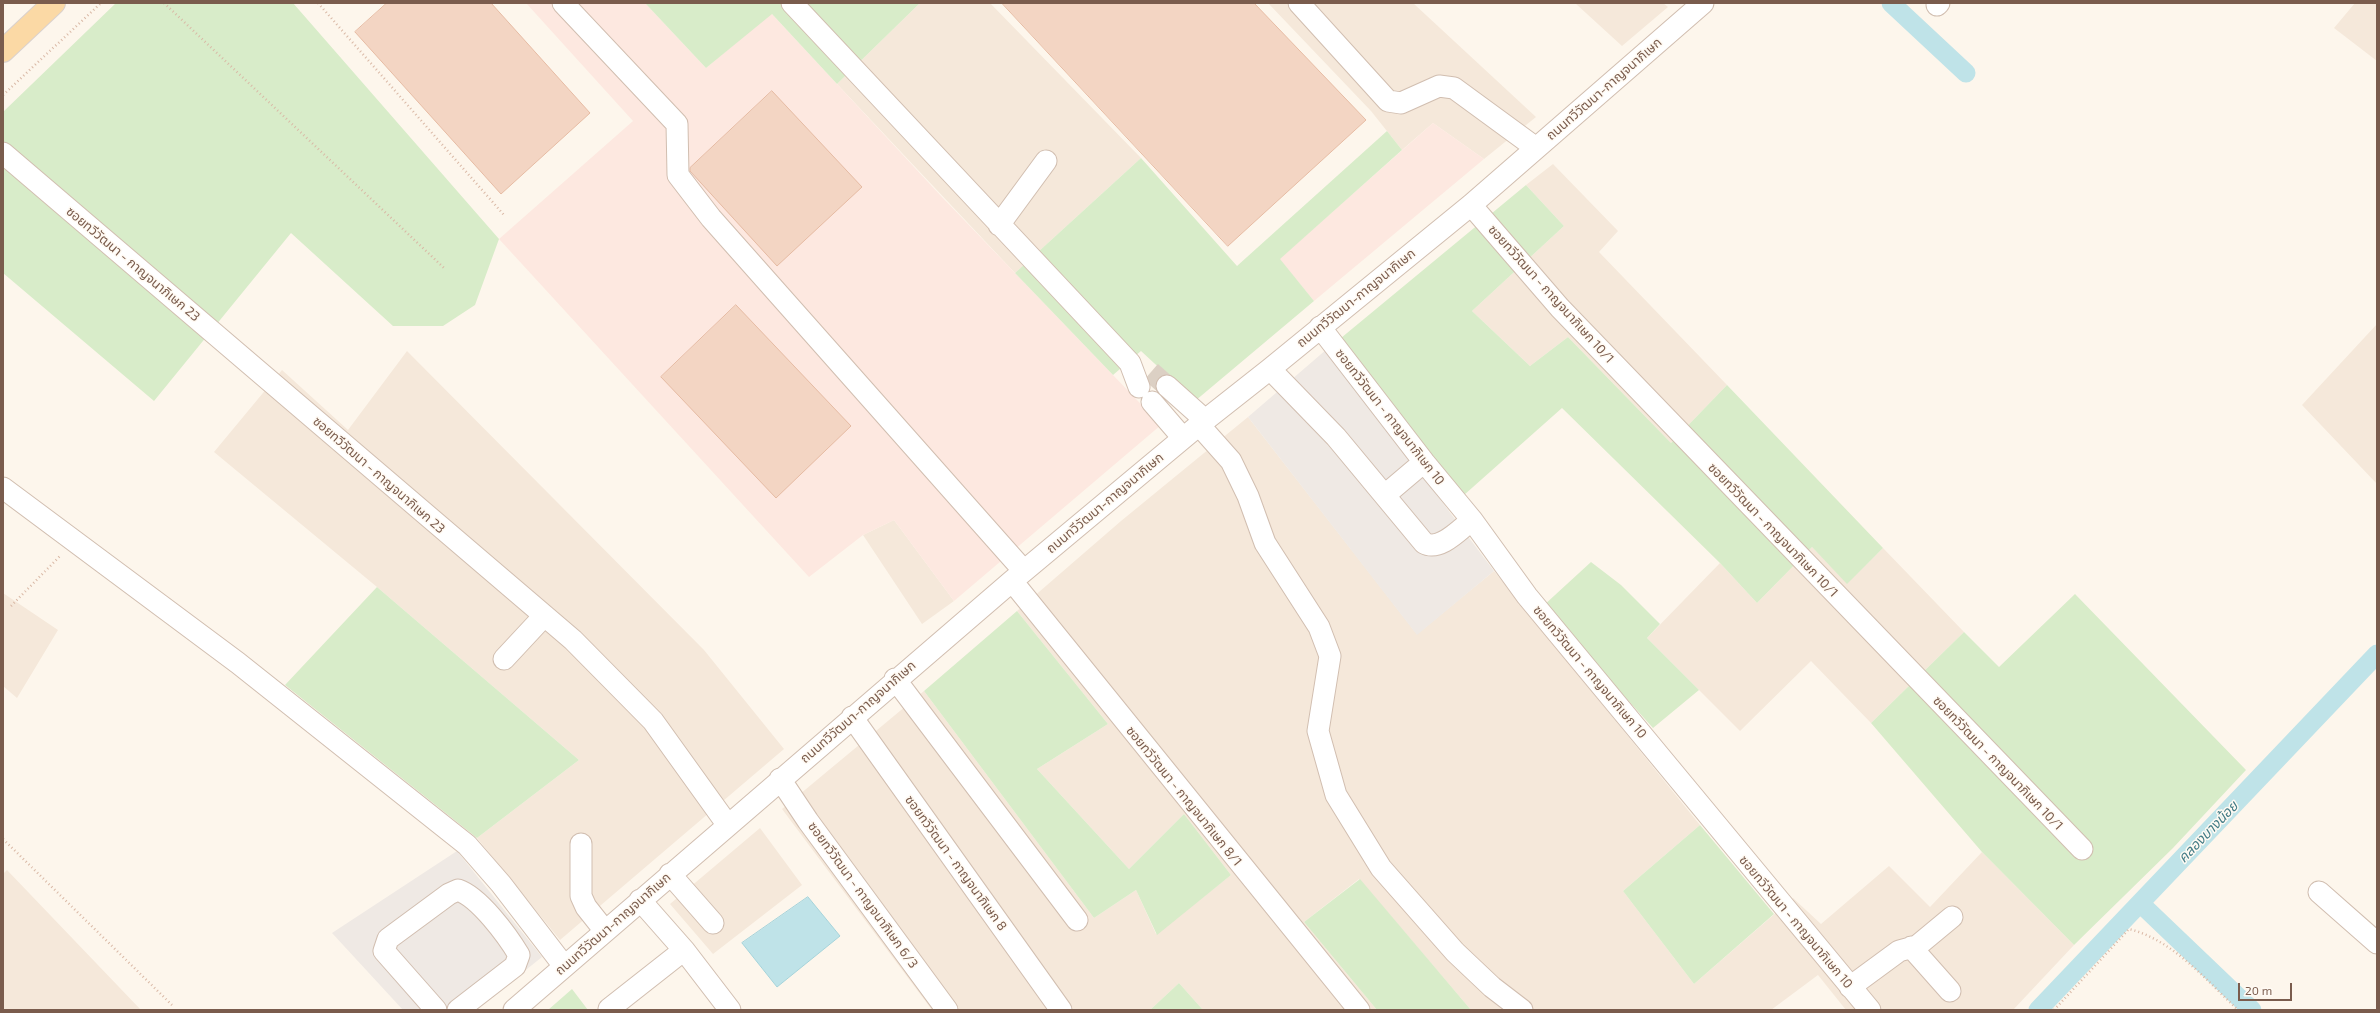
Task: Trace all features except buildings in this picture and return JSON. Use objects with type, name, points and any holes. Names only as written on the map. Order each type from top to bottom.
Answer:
[{"type":"main road","points":[[3,51],[54,3]]},
{"type":"street","name":"ซอยทวีวัฒนา - กาญจนาภิเษก 8/1","points":[[563,3],[677,124],[678,175],[711,218],[1018,576],[1358,1010]]},
{"type":"street","points":[[792,3],[1130,363],[1183,438]]},
{"type":"street","points":[[1299,3],[1388,101],[1401,103],[1438,86],[1454,88],[1536,148]]},
{"type":"street","name":"ถนนทวีวัฒนา-กาญจนาภิเษก","points":[[514,1010],[895,680],[1183,438],[1471,205],[1703,3]]},
{"type":"street","name":"ซอยทวีวัฒนา - กาญจนาภิเษก 23","points":[[3,153],[573,640],[644,710],[727,824]]},
{"type":"street","points":[[999,225],[1046,161]]},
{"type":"street","name":"ซอยทวีวัฒนา - กาญจนาภิเษก 10/1","points":[[1471,205],[1560,308],[2082,849]]},
{"type":"street","name":"ซอยทวีวัฒนา - กาญจนาภิเษก 10","points":[[1320,327],[1424,462],[1472,520],[1527,596],[1870,1010]]},
{"type":"street","points":[[1270,369],[1336,437],[1424,543],[1429,545],[1444,542],[1472,520]]},
{"type":"street","points":[[1167,386],[1202,423],[1231,461],[1248,496],[1265,542],[1319,628],[1330,656],[1318,731],[1336,795],[1381,868],[1455,952],[1492,987],[1522,1010]]},
{"type":"street","points":[[1385,495],[1424,462]]},
{"type":"street","points":[[3,488],[238,663],[467,845],[501,884],[564,966]]},
{"type":"street","points":[[504,659],[544,616]]},
{"type":"street","points":[[895,680],[1077,920]]},
{"type":"street","name":"ซอยทวีวัฒนา - กาญจนาภิเษก 8","points":[[852,717],[1061,1010]]},
{"type":"street","name":"ซอยทวีวัฒนา - กาญจนาภิเษก 6/3","points":[[780,779],[808,821],[947,1010]]},
{"type":"street","points":[[581,844],[581,896],[586,907],[605,931]]},
{"type":"street","points":[[670,874],[713,923]]},
{"type":"street","points":[[436,1010],[384,951],[388,940],[449,894],[458,890],[469,894],[512,942],[519,954],[515,966],[458,1010]]},
{"type":"street","points":[[2319,892],[2377,943]]},
{"type":"street","points":[[640,900],[684,950],[730,1010]]},
{"type":"street","points":[[1850,987],[1899,951],[1911,947],[1930,937],[1952,917]]},
{"type":"street","points":[[1911,947],[1950,991]]},
{"type":"street","points":[[609,1009],[684,950]]},
{"type":"path","points":[[3,95],[101,3]]},
{"type":"path","points":[[164,3],[444,268]]},
{"type":"path","points":[[318,3],[504,215]]},
{"type":"path","points":[[11,606],[74,541]]},
{"type":"path","points":[[3,839],[172,1004]]},
{"type":"path","points":[[2054,1010],[2130,929],[2144,933],[2180,956],[2238,1010]]},
{"type":"shaded area","points":[[526,3],[645,3],[706,68],[771,13],[941,196],[1161,425],[954,601],[894,520],[863,535],[809,577],[499,239],[633,121]]},
{"type":"shaded area","points":[[920,3],[990,3],[1141,158],[1015,273],[837,84]]},
{"type":"shaded area","points":[[1268,3],[1413,3],[1536,117],[1484,159],[1433,123],[1402,150],[1371,111]]},
{"type":"shaded area","points":[[1575,3],[1663,3],[1668,7],[1622,46]]},
{"type":"shaded area","points":[[2355,3],[2377,3],[2377,61],[2334,28]]},
{"type":"shaded area","points":[[1433,123],[1484,159],[1314,301],[1279,259]]},
{"type":"shaded area","points":[[1553,164],[1618,231],[1599,252],[1727,385],[1671,443],[1568,337],[1530,366],[1472,311],[1564,226],[1526,185]]},
{"type":"shaded area","points":[[2377,324],[2377,484],[2302,405]]},
{"type":"shaded area","points":[[1327,349],[1494,571],[1417,635],[1248,417]]},
{"type":"shaded area","points":[[407,351],[704,650],[784,749],[560,940],[477,838],[579,760],[377,587],[214,452],[282,370],[348,430]]},
{"type":"shaded area","points":[[1248,417],[1417,634],[1494,571],[1700,825],[1623,891],[1694,984],[1793,898],[1821,924],[1889,866],[1930,907],[1982,852],[2074,945],[2013,1010],[1846,1010],[1818,975],[1771,1010],[1471,1010],[1359,879],[1304,922],[1377,1010],[1203,1010],[1179,983],[1150,1010],[932,1010],[782,809],[924,691],[1094,918],[1136,890],[1156,934],[1231,875],[1184,814],[1129,869],[1037,769],[1108,724],[1017,611],[1121,521]]},
{"type":"shaded area","points":[[894,520],[954,601],[922,624],[863,535]]},
{"type":"shaded area","points":[[1812,547],[1847,583],[1883,548],[1964,632],[1871,723],[1811,661],[1740,731],[1647,638],[1720,563],[1757,603]]},
{"type":"shaded area","points":[[3,593],[58,630],[17,698],[3,686]]},
{"type":"shaded area","points":[[760,828],[802,885],[713,954],[670,904]]},
{"type":"shaded area","points":[[457,851],[542,957],[476,1010],[403,1010],[332,933]]},
{"type":"shaded area","points":[[7,870],[141,1010],[3,1010],[3,874]]},
{"type":"green space","points":[[116,3],[293,3],[499,239],[475,305],[443,326],[393,326],[291,233],[154,401],[3,273],[3,112]]},
{"type":"green space","points":[[645,3],[920,3],[837,84],[772,14],[706,68]]},
{"type":"green space","points":[[1387,131],[1402,150],[1280,259],[1314,301],[1195,401],[1141,351],[1113,375],[1015,273],[1141,158],[1237,266]]},
{"type":"green space","points":[[1526,185],[1564,226],[1472,311],[1530,366],[1568,337],[1671,443],[1727,385],[1883,548],[1847,584],[1812,547],[1757,603],[1720,563],[1562,408],[1464,495],[1403,422],[1341,338]]},
{"type":"green space","points":[[1591,562],[1621,585],[1660,624],[1647,638],[1699,690],[1653,728],[1543,606]]},
{"type":"green space","points":[[377,587],[579,760],[477,838],[285,685]]},
{"type":"green space","points":[[2075,594],[2246,770],[2173,848],[2074,945],[1982,852],[1871,723],[1964,632],[1999,667]]},
{"type":"green space","points":[[1017,611],[1108,724],[1037,769],[1129,869],[1184,814],[1231,875],[1157,935],[1136,890],[1094,918],[924,691]]},
{"type":"green space","points":[[1700,825],[1774,914],[1694,984],[1623,891]]},
{"type":"green space","points":[[1360,879],[1471,1010],[1377,1010],[1304,922]]},
{"type":"green space","points":[[1179,983],[1203,1010],[1150,1010]]},
{"type":"green space","points":[[572,989],[588,1010],[548,1010]]},
{"type":"water","points":[[808,897],[840,936],[777,987],[742,943]]},
{"type":"waterway","points":[[1891,3],[1966,73]]},
{"type":"waterway","name":"คลองบางน้อย","points":[[2038,1010],[2377,654]]},
{"type":"waterway","points":[[2141,904],[2252,1010]]},
{"type":"tunnel","points":[[1151,372],[1167,386]]}]
